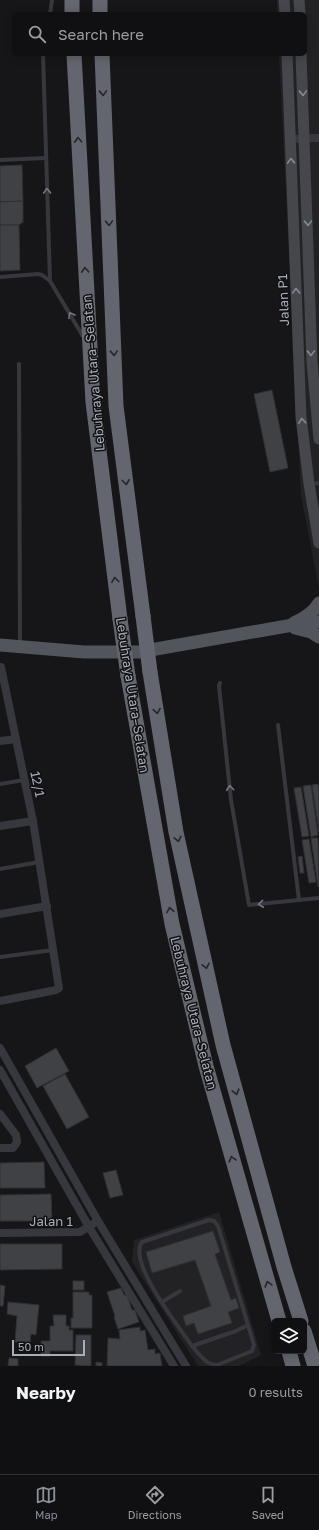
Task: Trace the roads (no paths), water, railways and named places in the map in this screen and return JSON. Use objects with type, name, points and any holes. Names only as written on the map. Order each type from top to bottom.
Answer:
[{"type":"highway","points":[[72,0],[72,12]]},
{"type":"highway","points":[[100,0],[100,12]]},
{"type":"highway","name":"Lebuhraya Utara–Selatan","points":[[74,56],[93,402],[128,676],[172,924],[206,1066],[278,1318]]},
{"type":"highway","name":"Lebuhraya Utara–Selatan","points":[[102,56],[116,406],[150,672],[176,832],[223,1045],[284,1267],[300,1318]]},
{"type":"highway","points":[[307,1341],[315,1366]]},
{"type":"highway","points":[[289,1354],[293,1366]]},
{"type":"main road","points":[[284,0],[285,12]]},
{"type":"main road","points":[[299,0],[300,12]]},
{"type":"main road","name":"Jalan P1","points":[[287,56],[301,417],[314,483],[319,543]]},
{"type":"main road","name":"Jalan P1","points":[[301,56],[312,362],[319,439]]},
{"type":"main road","points":[[287,626],[304,618],[319,603]]},
{"type":"main road","points":[[0,645],[20,648],[84,652],[139,652],[287,626],[319,622]]},
{"type":"main road","points":[[287,626],[311,632],[319,637]]},
{"type":"street","points":[[290,139],[319,138]]},
{"type":"street","name":"12/1","points":[[0,1001],[60,988],[33,821],[1,667]]},
{"type":"street","points":[[0,742],[16,739]]},
{"type":"street","points":[[0,826],[33,821]]},
{"type":"street","points":[[0,914],[47,906]]},
{"type":"street","points":[[0,1048],[98,1220],[186,1366]]},
{"type":"street","points":[[0,1070],[88,1227],[174,1366]]},
{"type":"street","points":[[0,1114],[16,1135],[17,1142],[13,1148],[0,1148]]},
{"type":"street","name":"Jalan 1","points":[[0,1233],[80,1232],[98,1220]]},
{"type":"lane","points":[[50,12],[52,0]]},
{"type":"lane","points":[[43,56],[50,281]]},
{"type":"lane","points":[[0,160],[46,158]]},
{"type":"lane","points":[[0,277],[42,274],[50,281],[90,349]]},
{"type":"lane","points":[[19,364],[20,648]]},
{"type":"lane","points":[[220,683],[218,686],[231,800],[249,905],[319,898]]},
{"type":"lane","points":[[278,725],[299,900]]},
{"type":"lane","points":[[0,784],[25,779]]},
{"type":"lane","points":[[0,870],[40,862]]},
{"type":"lane","points":[[0,957],[54,950]]},
{"type":"lane","points":[[209,1220],[214,1222],[218,1226],[254,1345],[252,1351],[217,1365],[207,1363],[192,1346],[162,1302],[157,1297],[141,1265],[138,1252],[139,1246],[142,1242],[209,1220]]},
{"type":"lane","points":[[162,1302],[180,1291]]},
{"type":"lane","points":[[147,1303],[157,1297]]},
{"type":"lane","points":[[192,1346],[236,1331],[248,1325]]}]
